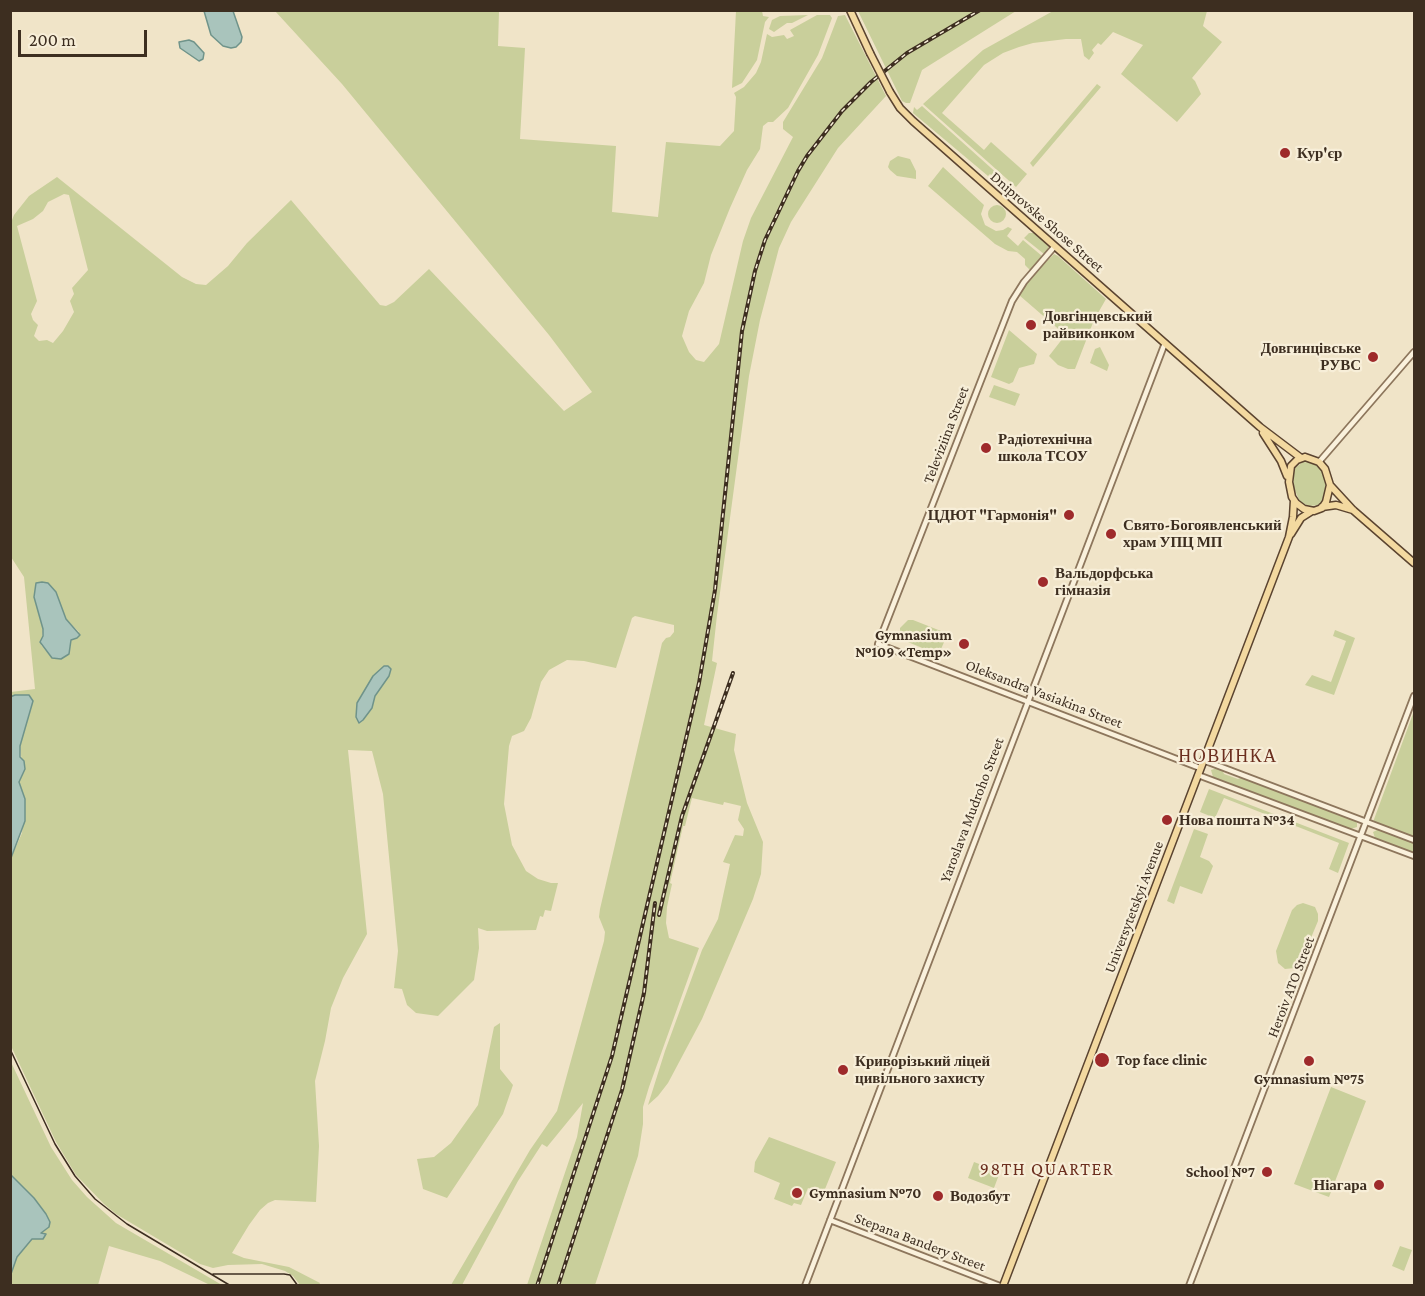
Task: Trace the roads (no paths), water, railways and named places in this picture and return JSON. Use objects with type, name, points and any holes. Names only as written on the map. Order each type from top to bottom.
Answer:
[{"type":"main road","name":"Dniprovske Shose Street","points":[[850,10],[900,108],[1260,427]]},
{"type":"main road","points":[[1260,427],[1301,458],[1320,462],[1330,484],[1353,510],[1414,563]]},
{"type":"main road","points":[[1260,427],[1281,461],[1294,500],[1289,537]]},
{"type":"main road","points":[[1288,478],[1291,466],[1301,458]]},
{"type":"main road","points":[[1322,508],[1328,498],[1330,484]]},
{"type":"main road","points":[[1294,500],[1304,509],[1314,511]]},
{"type":"main road","points":[[1289,537],[1301,518],[1314,511],[1332,505],[1353,510]]},
{"type":"main road","name":"Universytetskyi Avenue","points":[[1002,1286],[1289,537]]},
{"type":"street","name":"Televiziina Street","points":[[878,644],[1012,301],[1024,282],[1055,246]]},
{"type":"street","name":"Yaroslava Mudroho Street","points":[[805,1286],[924,977],[924,969],[1165,343]]},
{"type":"street","points":[[1320,462],[1414,352]]},
{"type":"street","name":"Oleksandra Vasiakina Street","points":[[878,644],[1414,856]]},
{"type":"street","name":"Heroiv ATO Street","points":[[1189,1286],[1414,696]]},
{"type":"street","points":[[1203,760],[1414,840]]},
{"type":"street","name":"Stepana Bandery Street","points":[[830,1220],[1002,1286]]},
{"type":"water","points":[[204,11],[233,11],[242,37],[241,42],[236,47],[223,46],[211,35]]},
{"type":"water","points":[[189,40],[204,53],[203,59],[199,61],[180,48],[179,42]]},
{"type":"water","points":[[36,583],[48,583],[56,592],[66,619],[80,635],[71,640],[69,654],[61,659],[52,658],[40,642],[43,629],[34,597]]},
{"type":"water","points":[[384,666],[391,669],[389,676],[375,696],[372,708],[359,723],[356,717],[357,703],[373,676]]},
{"type":"water","points":[[29,695],[33,701],[20,746],[20,757],[24,761],[25,769],[19,782],[25,799],[25,821],[11,858],[10,697]]},
{"type":"water","points":[[11,1175],[34,1198],[50,1222],[49,1227],[41,1233],[46,1234],[43,1239],[32,1239],[17,1257],[11,1274]]},
{"type":"tram line","points":[[10,1049],[55,1144],[75,1176],[95,1199],[127,1224],[231,1286]]},
{"type":"tram line","points":[[213,1274],[284,1274],[290,1275],[298,1286]]},
{"type":"railway","points":[[537,1286],[612,1056],[699,683],[715,590],[742,331],[755,271],[765,240],[798,171],[842,111],[871,82],[907,53],[980,10]]},
{"type":"railway","points":[[659,915],[682,816],[733,673]]},
{"type":"railway","points":[[558,1286],[622,1090],[644,993],[655,903]]},
{"type":"place","name":"Кур'єр","points":[[1285,153]]},
{"type":"place","name":"Довгінцевський райвиконком","points":[[1031,325]]},
{"type":"place","name":"Довгинцівське РУВС","points":[[1373,357]]},
{"type":"place","name":"Радіотехнічна школа ТСОУ","points":[[986,448]]},
{"type":"place","name":"ЦДЮТ \"Гармонія\"","points":[[1069,515]]},
{"type":"place","name":"Свято-Богоявленський храм УПЦ МП","points":[[1111,534]]},
{"type":"place","name":"Вальдорфська гімназія","points":[[1043,582]]},
{"type":"place","name":"Gymnasium №109 «Temp»","points":[[964,644]]},
{"type":"place","name":"Нова пошта №34","points":[[1167,820]]},
{"type":"place","name":"Top face clinic","points":[[1102,1060]]},
{"type":"place","name":"Gymnasium №75","points":[[1309,1061]]},
{"type":"place","name":"Криворізький ліцей цивільного захисту","points":[[843,1070]]},
{"type":"place","name":"School №7","points":[[1267,1172]]},
{"type":"place","name":"Ніагара","points":[[1379,1185]]},
{"type":"place","name":"Gymnasium №70","points":[[797,1193]]},
{"type":"place","name":"Водозбут","points":[[938,1196]]},
{"type":"district","name":"НОВИНКА","points":[[1228,756]]},
{"type":"district","name":"98TH QUARTER","points":[[1047,1169]]}]
